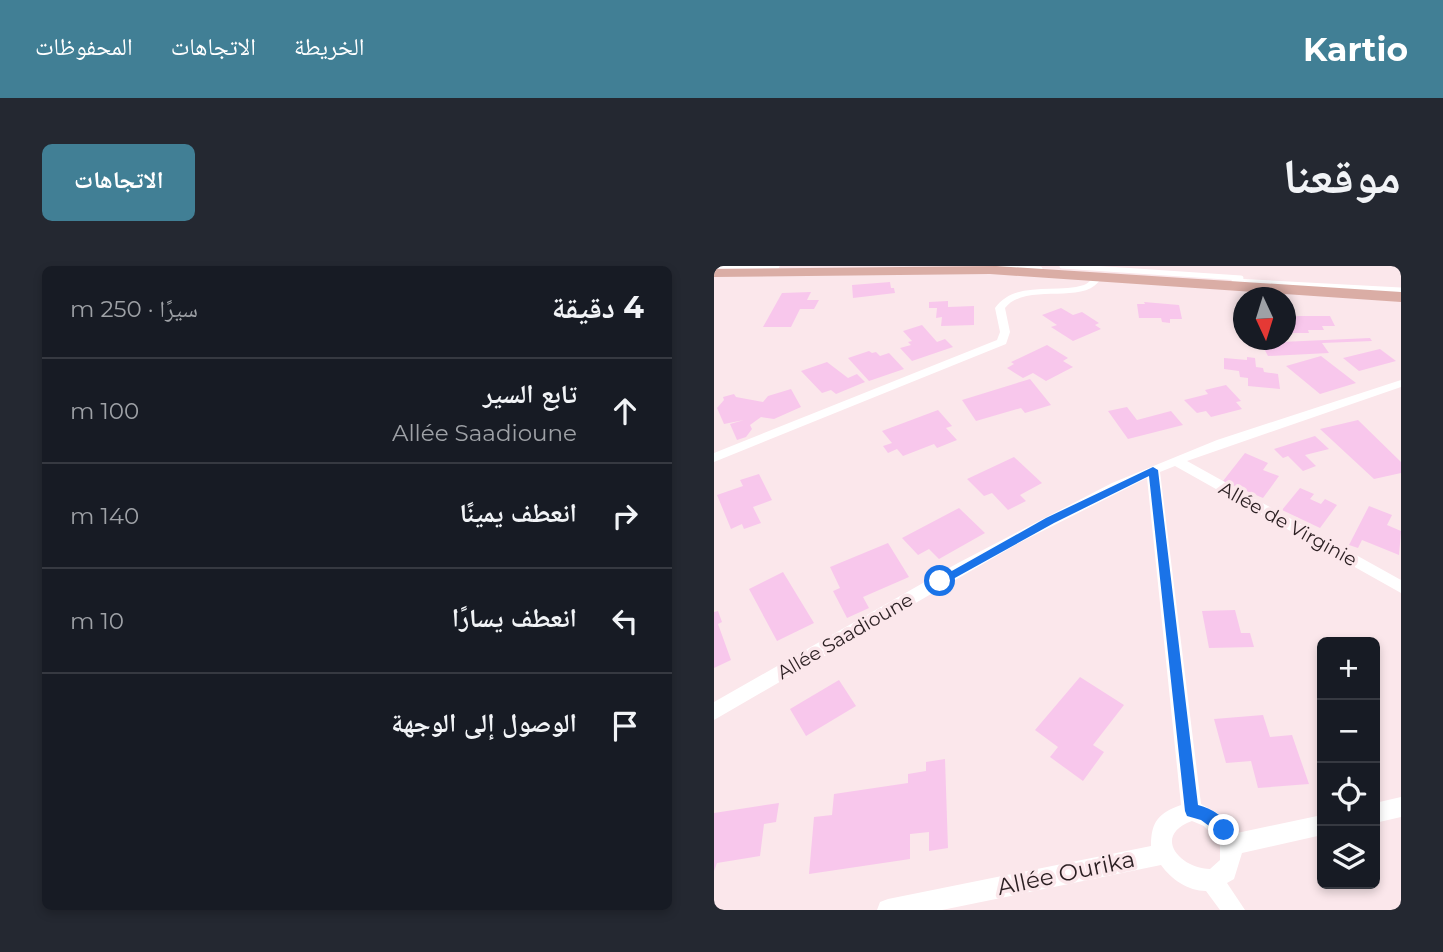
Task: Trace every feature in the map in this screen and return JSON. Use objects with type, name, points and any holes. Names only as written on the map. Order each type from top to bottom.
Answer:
[{"type":"main road","points":[[1108,266],[1401,287]]},
{"type":"main road","points":[[714,273],[990,270],[1401,297]]},
{"type":"street","points":[[714,458],[1002,342],[1005,332],[1000,308],[1006,300],[1020,295],[1085,288],[1093,284],[1096,278]]},
{"type":"street","name":"Allée Saadioune","points":[[714,712],[1050,520],[1153,470],[1175,460],[1401,383]]},
{"type":"street","name":"Allée de Virginie","points":[[1175,460],[1401,587]]},
{"type":"street","points":[[1153,470],[1192,811]]},
{"type":"street","points":[[1380,812],[1401,807]]},
{"type":"street","points":[[1192,811],[1216,820],[1231,845],[1231,860],[1225,874],[1213,882],[1198,884],[1183,880],[1170,868],[1163,854],[1161,841],[1164,829],[1180,813],[1192,811]]},
{"type":"street","points":[[1231,845],[1317,826]]},
{"type":"street","name":"Allée Ourika","points":[[888,910],[1163,854]]},
{"type":"street","points":[[1213,882],[1234,910]]},
{"type":"lane","points":[[714,266],[777,266]]},
{"type":"lane","points":[[1001,266],[1153,277],[1401,287]]},
{"type":"lane","points":[[1062,266],[1401,287]]},
{"type":"building","points":[[890,282],[895,293],[853,298],[852,285]]},
{"type":"building","points":[[811,292],[807,300],[819,300],[814,309],[800,309],[791,327],[763,327],[782,293]]},
{"type":"building","points":[[948,301],[948,307],[974,306],[974,325],[941,326],[942,317],[936,318],[937,308],[929,308],[929,302]]},
{"type":"building","points":[[1144,302],[1179,305],[1182,319],[1170,319],[1170,323],[1162,322],[1161,318],[1139,318],[1137,304],[1145,304]]},
{"type":"building","points":[[1061,308],[1073,315],[1082,312],[1099,323],[1095,325],[1101,329],[1073,341],[1051,327],[1057,325],[1042,315]]},
{"type":"building","points":[[1296,316],[1330,316],[1335,326],[1322,326],[1324,330],[1308,330],[1309,333],[1296,333]]},
{"type":"building","points":[[922,325],[937,342],[945,339],[953,347],[912,361],[900,348],[911,345],[908,342],[912,341],[903,331]]},
{"type":"building","points":[[1370,338],[1372,341],[1322,343],[1329,353],[1268,356],[1265,350],[1296,350],[1296,341]]},
{"type":"building","points":[[1047,345],[1068,358],[1063,361],[1073,367],[1046,381],[1033,373],[1023,378],[1007,368],[1014,364],[1011,362]]},
{"type":"building","points":[[1380,349],[1396,361],[1359,371],[1343,358]]},
{"type":"building","points":[[869,351],[880,356],[889,353],[904,369],[869,381],[848,358]]},
{"type":"building","points":[[1321,356],[1356,383],[1320,394],[1286,366]]},
{"type":"building","points":[[1247,357],[1255,358],[1256,367],[1263,368],[1264,372],[1278,374],[1280,389],[1248,386],[1248,378],[1240,377],[1239,371],[1224,369],[1224,358],[1247,360]]},
{"type":"building","points":[[827,362],[848,378],[857,374],[865,382],[836,394],[831,390],[822,393],[801,371]]},
{"type":"building","points":[[1030,379],[1051,405],[1025,413],[1021,408],[976,421],[962,400]]},
{"type":"building","points":[[1226,385],[1241,401],[1236,402],[1242,409],[1211,417],[1206,411],[1197,413],[1184,400],[1208,394],[1205,390]]},
{"type":"building","points":[[791,389],[801,407],[774,419],[761,417],[750,425],[752,429],[746,437],[737,440],[730,424],[744,420],[724,424],[717,408],[724,400],[723,397],[734,394],[736,397],[763,402],[768,396]]},
{"type":"building","points":[[1127,407],[1137,420],[1171,411],[1183,425],[1128,439],[1108,411]]},
{"type":"building","points":[[938,410],[952,426],[946,428],[957,440],[937,448],[934,444],[903,456],[897,449],[888,453],[883,446],[892,443],[882,431]]},
{"type":"building","points":[[1358,420],[1401,462],[1401,473],[1374,479],[1320,429]]},
{"type":"building","points":[[1315,436],[1329,449],[1305,455],[1316,466],[1303,471],[1288,456],[1283,458],[1274,449]]},
{"type":"building","points":[[1245,453],[1268,463],[1263,470],[1279,476],[1263,498],[1223,481]]},
{"type":"building","points":[[1014,457],[1042,483],[1020,495],[1026,501],[1008,510],[992,493],[984,496],[967,479]]},
{"type":"building","points":[[759,474],[772,500],[753,507],[761,523],[744,529],[742,524],[731,529],[717,495],[743,486],[740,480]]},
{"type":"building","points":[[1300,488],[1314,494],[1310,499],[1321,504],[1325,499],[1337,505],[1320,528],[1282,510]]},
{"type":"building","points":[[1369,506],[1392,515],[1387,525],[1401,531],[1399,555],[1362,540],[1358,548],[1349,545]]},
{"type":"building","points":[[959,508],[985,533],[939,559],[929,549],[918,555],[902,538]]},
{"type":"building","points":[[888,543],[909,577],[863,597],[869,608],[847,618],[833,591],[840,588],[830,567]]},
{"type":"building","points":[[783,572],[814,623],[777,641],[749,589]]},
{"type":"building","points":[[1235,610],[1241,633],[1250,633],[1254,647],[1209,648],[1202,611]]},
{"type":"building","points":[[718,611],[722,622],[718,624],[731,660],[714,668],[714,612]]},
{"type":"building","points":[[1080,677],[1124,705],[1093,745],[1104,752],[1083,781],[1050,757],[1058,747],[1035,730]]},
{"type":"building","points":[[839,680],[856,706],[806,736],[790,709]]},
{"type":"building","points":[[1263,715],[1270,737],[1292,735],[1309,784],[1258,788],[1251,761],[1226,763],[1214,719]]},
{"type":"building","points":[[945,759],[948,848],[929,851],[929,832],[910,834],[910,859],[809,874],[814,817],[832,815],[834,794],[908,783],[908,774],[926,771],[926,762]]},
{"type":"building","points":[[779,803],[776,822],[764,824],[760,856],[717,863],[714,871],[714,813]]},
{"type":"route","points":[[940,581],[1050,520],[1153,470],[1192,811],[1216,820],[1224,830]]}]
